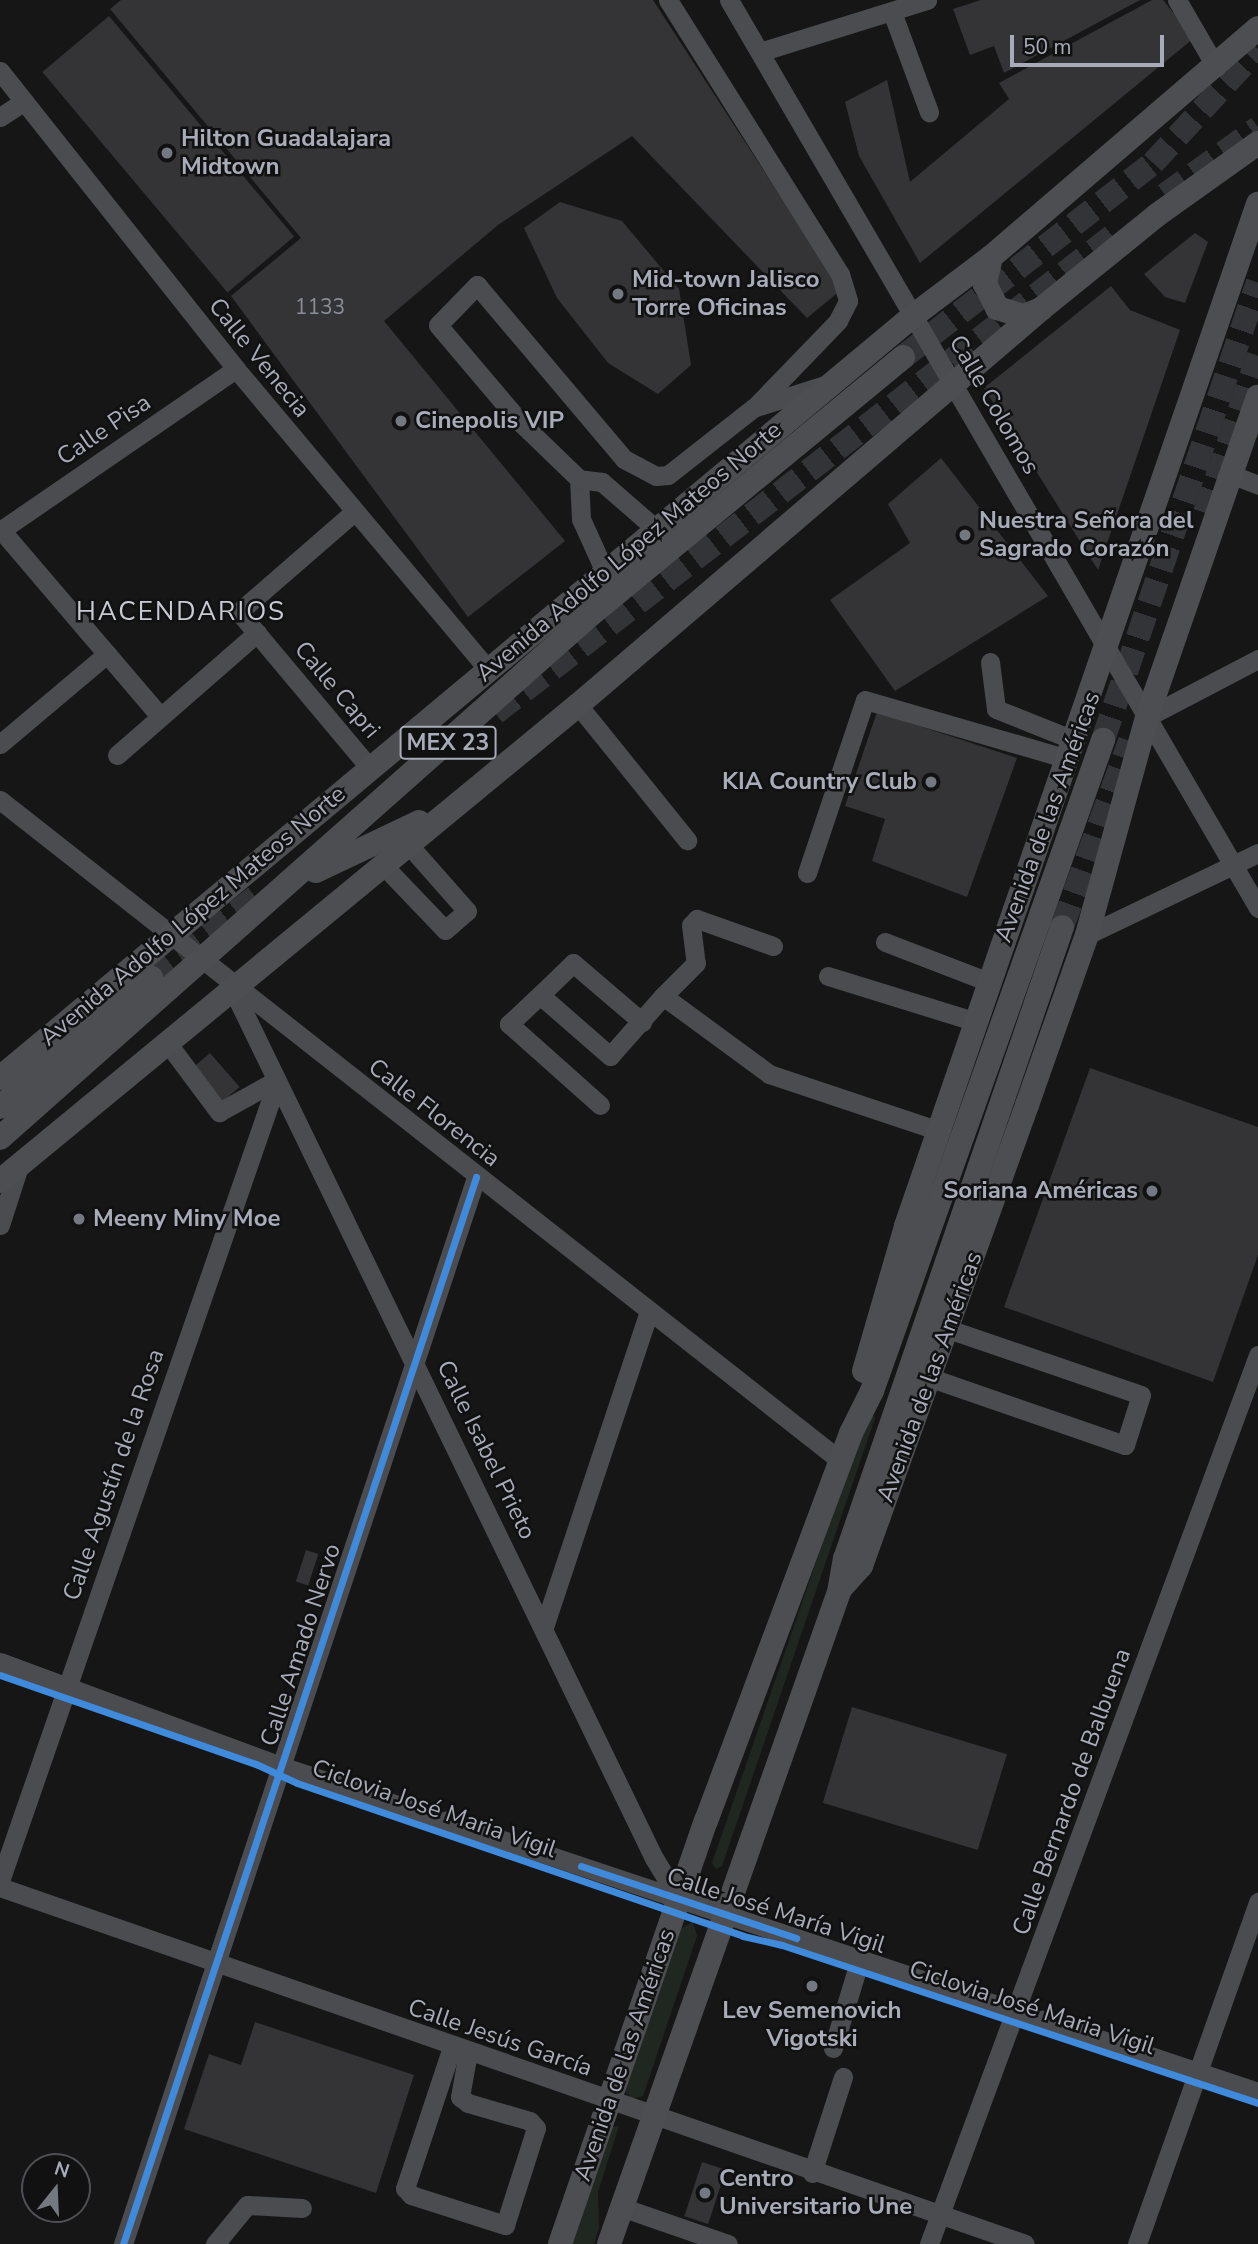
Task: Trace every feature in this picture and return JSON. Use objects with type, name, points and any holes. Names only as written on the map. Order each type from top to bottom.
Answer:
[{"type":"main road","name":"Avenida Adolfo López Mateos Norte","points":[[0,1078],[913,316],[991,257],[1258,28]]},
{"type":"main road","points":[[0,1181],[232,986],[578,705],[1041,309],[1157,215],[1258,143]]},
{"type":"main road","name":"Avenida de las Américas","points":[[851,1433],[859,1388],[939,1131],[1070,749],[1108,649],[1258,204]]},
{"type":"main road","points":[[991,257],[985,284],[997,308],[1024,316],[1041,309]]},
{"type":"main road","name":"Avenida Adolfo López Mateos Norte","points":[[0,1138],[203,962],[589,616],[903,357]]},
{"type":"main road","name":"Avenida de las Américas","points":[[839,1592],[861,1566],[931,1378],[1087,935],[1147,717],[1258,397]]},
{"type":"main road","name":"Avenida de las Américas","points":[[560,2244],[678,1898],[851,1433],[873,1391],[1103,740]]},
{"type":"main road","points":[[290,883],[454,806]]},
{"type":"main road","name":"Avenida de las Américas","points":[[609,2244],[723,1913],[839,1592],[845,1559],[1062,927]]},
{"type":"main road","name":"Avenida Adolfo López Mateos Norte","points":[[0,1107],[151,978]]},
{"type":"street","points":[[656,529],[602,482],[579,479],[521,424],[438,325],[477,285],[624,459],[656,476],[668,475],[753,408],[838,321],[848,301],[840,274],[668,0]]},
{"type":"street","name":"Calle Colomos","points":[[729,0],[1258,908]]},
{"type":"street","points":[[760,52],[927,0]]},
{"type":"street","points":[[1177,0],[1216,66]]},
{"type":"street","points":[[892,12],[929,112]]},
{"type":"street","name":"Calle Venecia","points":[[0,71],[236,369],[488,669]]},
{"type":"street","points":[[0,117],[23,102]]},
{"type":"street","name":"Calle Pisa","points":[[1,530],[236,369]]},
{"type":"street","points":[[753,408],[833,383]]},
{"type":"street","points":[[602,482],[624,459]]},
{"type":"street","points":[[1230,474],[1258,485]]},
{"type":"street","points":[[579,479],[581,519],[605,572]]},
{"type":"street","name":"Calle Capri","points":[[355,511],[239,612],[370,768]]},
{"type":"street","points":[[1,530],[159,715]]},
{"type":"street","points":[[117,755],[159,715],[257,633]]},
{"type":"street","points":[[0,744],[107,654]]},
{"type":"street","points":[[1147,717],[1258,659]]},
{"type":"street","points":[[990,662],[996,709],[1070,749]]},
{"type":"street","points":[[807,873],[865,700],[1070,749]]},
{"type":"street","points":[[578,705],[687,840]]},
{"type":"street","name":"Calle Florencia","points":[[0,800],[475,1177],[841,1461]]},
{"type":"street","points":[[382,864],[445,930],[467,911],[408,844]]},
{"type":"street","points":[[1087,935],[1234,867],[1258,853]]},
{"type":"street","points":[[540,995],[610,1056],[696,963],[691,925],[696,919],[774,946]]},
{"type":"street","points":[[885,942],[989,982]]},
{"type":"street","points":[[600,1105],[509,1024],[573,963],[642,1022]]},
{"type":"street","points":[[828,976],[976,1022]]},
{"type":"street","name":"Calle Isabel Prieto","points":[[232,986],[276,1083],[415,1360],[654,1858],[678,1898]]},
{"type":"street","points":[[663,996],[769,1074],[939,1131]]},
{"type":"street","points":[[166,1041],[219,1112],[276,1083]]},
{"type":"street","name":"Calle Agustín de la Rosa","points":[[0,1881],[276,1083]]},
{"type":"street","points":[[0,1225],[20,1163]]},
{"type":"street","name":"Calle Amado Nervo","points":[[123,2244],[475,1177]]},
{"type":"street","points":[[544,1627],[649,1312]]},
{"type":"street","points":[[931,1378],[1125,1445],[1141,1395],[948,1329]]},
{"type":"street","name":"Calle Bernardo de Balbuena","points":[[929,2244],[1018,2012],[1258,1355]]},
{"type":"street","name":"Calle José María Vigil","points":[[0,1662],[281,1766],[1258,2092]]},
{"type":"street","name":"Calle Jesús García","points":[[0,1887],[652,2118],[1025,2244]]},
{"type":"street","points":[[1137,2244],[1200,2073],[1258,1902]]},
{"type":"street","points":[[833,2048],[860,1959]]},
{"type":"street","points":[[460,2050],[460,2096],[468,2103],[530,2121],[536,2128],[505,2224],[411,2195],[405,2188],[460,2050]]},
{"type":"street","points":[[812,2173],[843,2077]]},
{"type":"street","points":[[215,2244],[247,2205],[302,2208]]},
{"type":"street","points":[[621,2207],[728,2244]]},
{"type":"shaded area","points":[[872,1413],[875,1418],[722,1866],[716,1869],[712,1863],[867,1415]]},
{"type":"shaded area","points":[[693,1922],[697,1936],[643,2096],[632,2099],[625,2091],[680,1929]]},
{"type":"shaded area","points":[[619,2126],[598,2192],[599,2228],[594,2244],[571,2244],[612,2127]]},
{"type":"building","points":[[121,0],[653,0],[841,290],[807,318],[632,136],[498,225],[384,321],[565,541],[468,617],[231,296],[301,238],[110,9]]},
{"type":"building","points":[[981,0],[1140,0],[1004,73],[994,46],[970,55],[953,9]]},
{"type":"building","points":[[1152,0],[1163,0],[1194,38],[920,263],[859,156],[845,102],[887,80],[910,182],[1009,99],[999,83]]},
{"type":"building","name":"Hilton Guadalajara Midtown","points":[[109,16],[294,237],[227,293],[42,72]]},
{"type":"building","name":"Mid-town Jalisco Torre Oficinas","points":[[560,202],[622,221],[679,289],[691,365],[658,394],[608,363],[557,298],[524,228]]},
{"type":"building","points":[[1195,233],[1208,242],[1185,303],[1165,297],[1144,274]]},
{"type":"building","points":[[1111,286],[1130,310],[1180,330],[1098,570],[984,388]]},
{"type":"building","points":[[941,458],[1048,596],[895,691],[830,600],[910,543],[888,504]]},
{"type":"building","name":"KIA Country Club","points":[[877,712],[1017,758],[967,897],[872,861],[885,819],[845,806]]},
{"type":"building","points":[[210,1053],[240,1087],[222,1102],[193,1068]]},
{"type":"building","name":"Soriana Américas","points":[[1090,1068],[1258,1127],[1258,1255],[1213,1382],[1004,1307]]},
{"type":"building","points":[[306,1550],[318,1554],[308,1585],[296,1581]]},
{"type":"building","points":[[852,1707],[1007,1754],[978,1850],[823,1803]]},
{"type":"building","points":[[255,2022],[414,2075],[376,2193],[184,2129],[209,2054],[241,2065]]},
{"type":"building","name":"Centro Universitario Une","points":[[702,2162],[726,2170],[708,2224],[684,2216]]},
{"type":"tunnel","points":[[903,357],[1153,163],[1258,49]]},
{"type":"tunnel","points":[[1165,195],[1258,128]]},
{"type":"tunnel","points":[[495,713],[1114,235]]},
{"type":"tunnel","points":[[1103,740],[1258,283]]},
{"type":"tunnel","points":[[1205,513],[1258,356]]},
{"type":"tunnel","points":[[1062,927],[1130,741]]},
{"type":"tunnel","points":[[151,978],[261,893]]},
{"type":"cycle path","points":[[123,2244],[476,1177]]},
{"type":"cycle path","name":"Ciclovia José Maria Vigil","points":[[0,1675],[256,1764],[297,1783],[743,1936],[782,1945],[1258,2103]]},
{"type":"cycle path","points":[[581,1866],[796,1938]]},
{"type":"place","name":"Hilton Guadalajara Midtown","points":[[167,153]]},
{"type":"place","name":"Mid-town Jalisco Torre Oficinas","points":[[618,294]]},
{"type":"place","name":"Cinepolis VIP","points":[[401,421]]},
{"type":"place","name":"Nuestra Señora del Sagrado Corazón","points":[[965,535]]},
{"type":"place","name":"KIA Country Club","points":[[931,782]]},
{"type":"place","name":"Soriana Américas","points":[[1152,1191]]},
{"type":"place","name":"Meeny Miny Moe","points":[[79,1219]]},
{"type":"place","name":"Lev Semenovich Vigotski","points":[[812,1986]]},
{"type":"place","name":"Centro Universitario Une","points":[[705,2193]]},
{"type":"district","name":"HACENDARIOS","points":[[181,612]]}]
